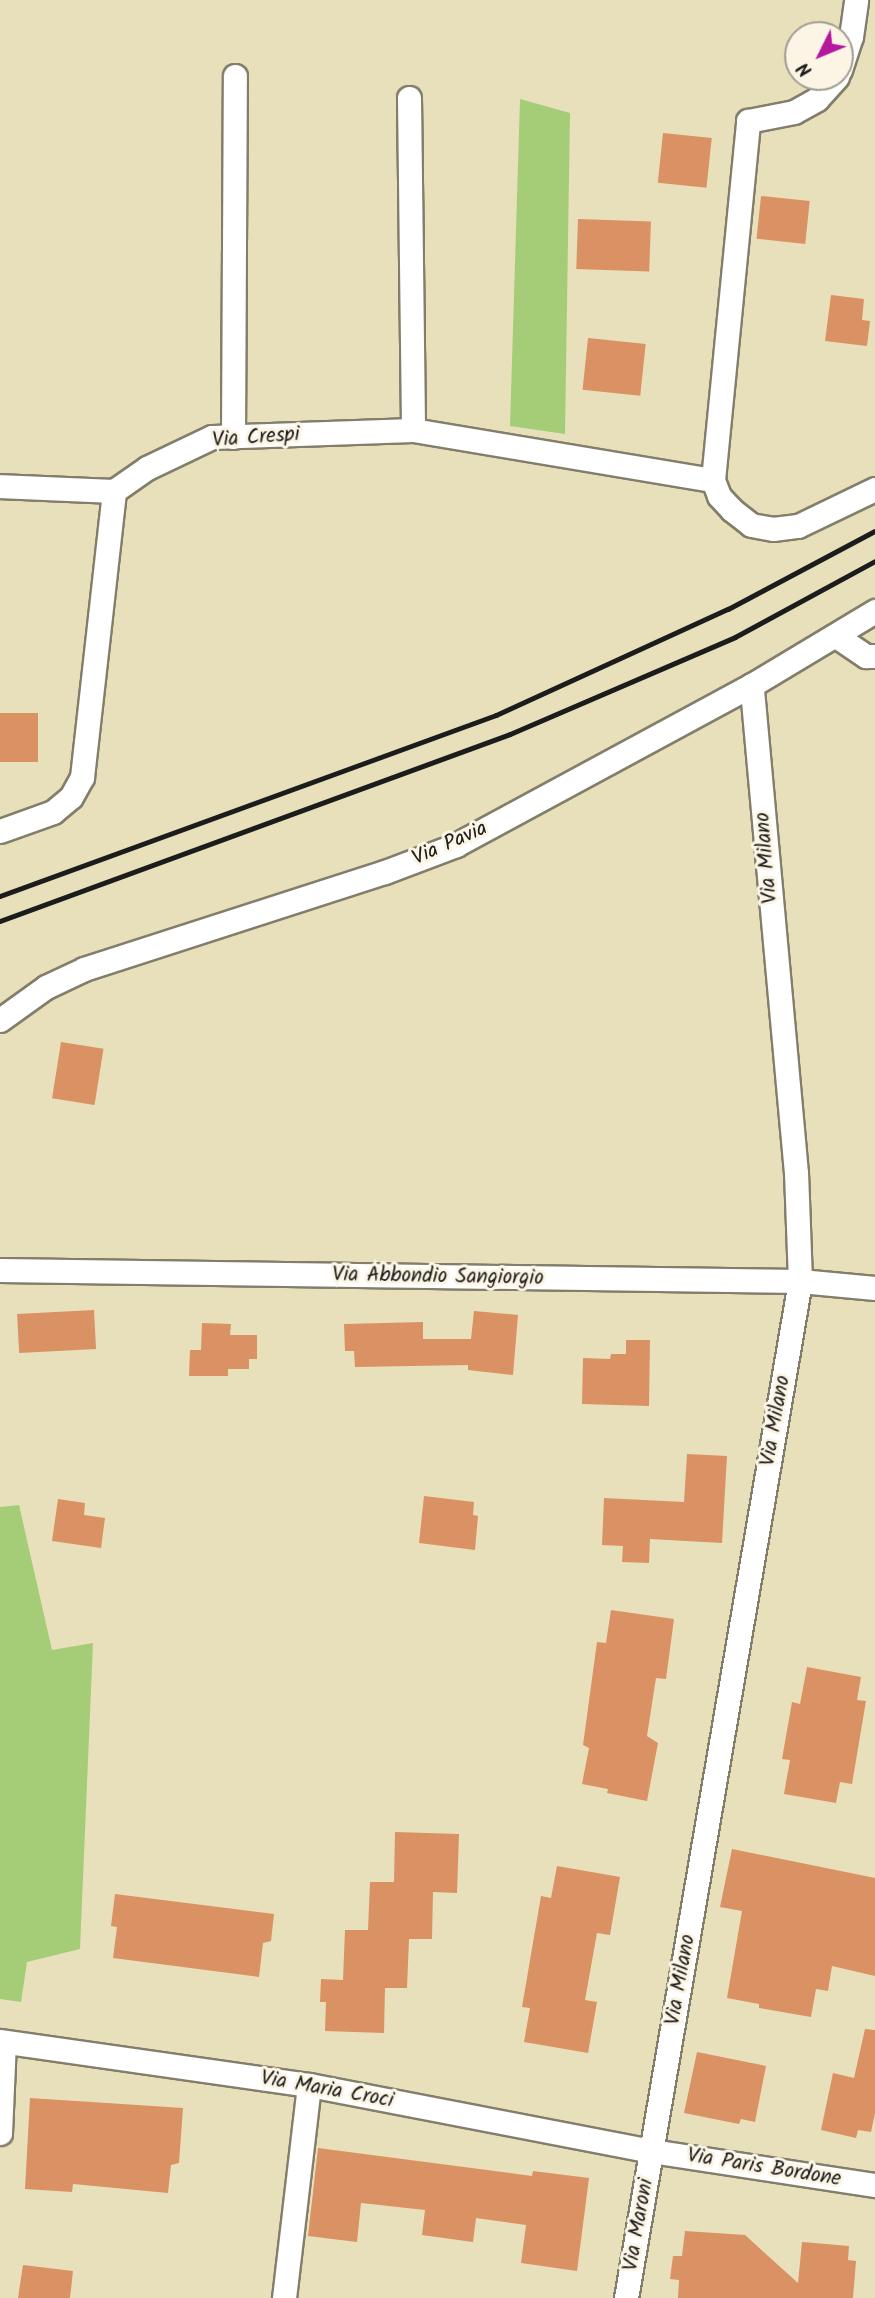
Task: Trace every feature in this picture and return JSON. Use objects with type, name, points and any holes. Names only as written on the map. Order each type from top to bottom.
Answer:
[{"type":"street","points":[[853,21],[856,0]]},
{"type":"street","points":[[233,437],[235,76]]},
{"type":"street","points":[[824,91],[817,99],[794,112],[748,121],[713,480],[719,496],[732,510],[751,525],[773,529],[798,526],[875,489]]},
{"type":"street","points":[[409,99],[413,430]]},
{"type":"street","name":"Via Crespi","points":[[114,491],[147,468],[212,437],[413,430],[713,480]]},
{"type":"street","points":[[0,486],[114,491],[82,777],[71,797],[53,812],[0,831]]},
{"type":"street","name":"Via Pavia","points":[[0,1020],[46,987],[84,969],[386,872],[456,845],[752,685],[875,611]]},
{"type":"street","points":[[836,636],[866,656],[875,656]]},
{"type":"street","name":"Via Milano","points":[[652,2151],[800,1281],[796,1173],[752,685]]},
{"type":"street","name":"Via Abbondio Sangiorgio","points":[[0,1270],[800,1281],[875,1288]]},
{"type":"street","points":[[0,2133],[2,2042]]},
{"type":"street","name":"Via Maria Croci","points":[[2,2042],[309,2085],[652,2151]]},
{"type":"street","points":[[284,2298],[309,2085]]},
{"type":"street","name":"Via Paris Bordone","points":[[652,2151],[875,2185]]},
{"type":"street","name":"Via Maroni","points":[[626,2298],[652,2151]]},
{"type":"green space","points":[[520,99],[570,113],[565,434],[510,426]]},
{"type":"green space","points":[[19,1505],[52,1650],[93,1643],[80,1949],[27,1962],[21,2002],[0,1999],[0,1507]]},
{"type":"building","points":[[663,133],[712,138],[707,188],[658,183]]},
{"type":"building","points":[[761,196],[810,201],[805,244],[757,239]]},
{"type":"building","points":[[578,219],[651,222],[649,272],[576,269]]},
{"type":"building","points":[[831,295],[864,299],[862,320],[870,321],[867,346],[825,341]]},
{"type":"building","points":[[588,338],[646,344],[640,396],[583,390]]},
{"type":"building","points":[[0,713],[38,713],[38,762],[0,762]]},
{"type":"building","points":[[61,1042],[103,1049],[95,1105],[52,1098]]},
{"type":"building","points":[[94,1310],[96,1349],[19,1353],[17,1314]]},
{"type":"building","points":[[474,1311],[518,1315],[513,1375],[468,1370],[468,1365],[355,1367],[354,1351],[345,1351],[344,1324],[423,1322],[423,1339],[471,1339]]},
{"type":"building","points":[[202,1323],[231,1324],[230,1335],[257,1335],[257,1359],[249,1359],[249,1369],[228,1369],[228,1376],[189,1376],[190,1350],[201,1350]]},
{"type":"building","points":[[626,1340],[650,1340],[649,1406],[582,1404],[583,1358],[610,1359],[611,1354],[626,1354]]},
{"type":"building","points":[[687,1454],[727,1456],[722,1543],[650,1539],[649,1563],[622,1562],[623,1546],[602,1545],[604,1498],[684,1502]]},
{"type":"building","points":[[424,1496],[474,1502],[473,1515],[478,1516],[475,1550],[419,1543]]},
{"type":"building","points":[[58,1499],[85,1503],[84,1515],[105,1518],[101,1548],[52,1541]]},
{"type":"building","points":[[611,1610],[674,1619],[666,1679],[656,1678],[647,1736],[658,1743],[647,1801],[607,1793],[608,1789],[582,1784],[589,1748],[583,1745],[597,1642],[606,1643]]},
{"type":"building","points":[[807,1667],[861,1677],[857,1700],[866,1701],[852,1784],[840,1782],[836,1803],[784,1794],[790,1760],[782,1759],[792,1702],[800,1704]]},
{"type":"building","points":[[395,1832],[459,1834],[457,1893],[433,1892],[432,1939],[409,1939],[407,1988],[385,1988],[384,2033],[325,2031],[326,2002],[320,2002],[321,1979],[343,1980],[345,1930],[368,1930],[370,1882],[394,1882]]},
{"type":"building","points":[[732,1849],[875,1878],[875,1976],[832,1966],[828,1991],[816,1989],[811,2017],[759,2008],[759,2004],[727,1998],[742,1911],[720,1907]]},
{"type":"building","points":[[557,1866],[620,1877],[610,1935],[597,1933],[585,2000],[597,2002],[588,2053],[524,2042],[530,2008],[522,2007],[541,1896],[551,1898]]},
{"type":"building","points":[[115,1894],[274,1914],[271,1941],[263,1943],[259,1977],[113,1958],[117,1927],[111,1926]]},
{"type":"building","points":[[865,2029],[875,2030],[875,2113],[871,2132],[858,2130],[856,2138],[821,2130],[833,2073],[854,2078]]},
{"type":"building","points":[[697,2052],[766,2066],[755,2122],[741,2119],[739,2124],[684,2113]]},
{"type":"building","points":[[30,2098],[183,2108],[179,2163],[171,2165],[168,2193],[73,2184],[72,2192],[25,2189]]},
{"type":"building","points":[[318,2148],[532,2176],[533,2171],[589,2178],[577,2271],[521,2263],[526,2225],[476,2218],[473,2242],[422,2235],[425,2210],[361,2203],[357,2242],[308,2236]]},
{"type":"building","points":[[685,2231],[745,2235],[798,2283],[802,2242],[849,2246],[848,2260],[856,2261],[853,2298],[678,2298],[679,2280],[670,2279],[673,2256],[682,2256]]},
{"type":"building","points":[[23,2265],[73,2271],[70,2298],[18,2298]]},
{"type":"railway","points":[[0,896],[496,715],[728,609],[875,531]]},
{"type":"railway","points":[[0,921],[510,734],[735,637],[875,561]]}]
